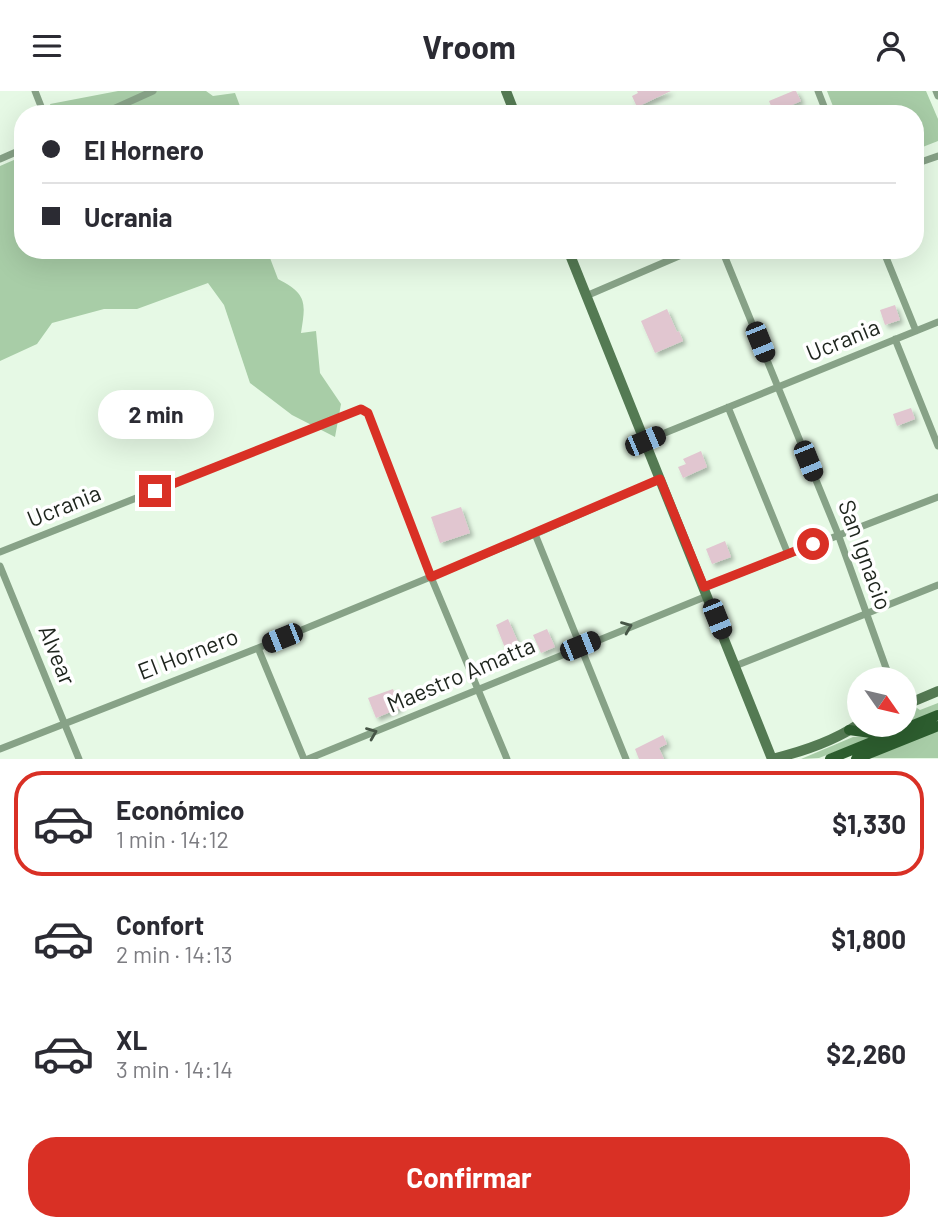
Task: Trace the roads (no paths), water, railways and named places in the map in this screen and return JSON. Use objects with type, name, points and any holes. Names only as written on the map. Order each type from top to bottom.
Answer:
[{"type":"main road","points":[[572,259],[772,758],[803,750],[847,731]]},
{"type":"main road","points":[[917,700],[938,691]]},
{"type":"main road","points":[[917,724],[938,715]]},
{"type":"main road","points":[[856,758],[938,726]]},
{"type":"main road","points":[[830,758],[884,737]]},
{"type":"street","points":[[122,105],[153,91]]},
{"type":"street","points":[[936,91],[938,96]]},
{"type":"street","points":[[586,296],[672,259]]},
{"type":"street","name":"San Ignacio","points":[[726,259],[838,534],[886,667]]},
{"type":"street","points":[[887,259],[916,331]]},
{"type":"street","name":"Ucrania","points":[[645,441],[938,322]]},
{"type":"street","points":[[895,339],[938,446]]},
{"type":"street","points":[[728,407],[788,554]]},
{"type":"street","name":"Ucrania","points":[[0,552],[361,409],[368,413],[431,577]]},
{"type":"street","name":"El Hornero","points":[[0,749],[258,648],[535,534],[660,479]]},
{"type":"street","points":[[706,591],[788,554],[938,496]]},
{"type":"street","points":[[535,534],[626,758]]},
{"type":"street","name":"Alvear","points":[[0,566],[79,758]]},
{"type":"street","points":[[431,577],[507,758]]},
{"type":"street","points":[[736,666],[938,585]]},
{"type":"street","name":"Maestro Amatta","points":[[306,758],[480,689],[706,591]]},
{"type":"street","points":[[258,648],[306,758]]}]
